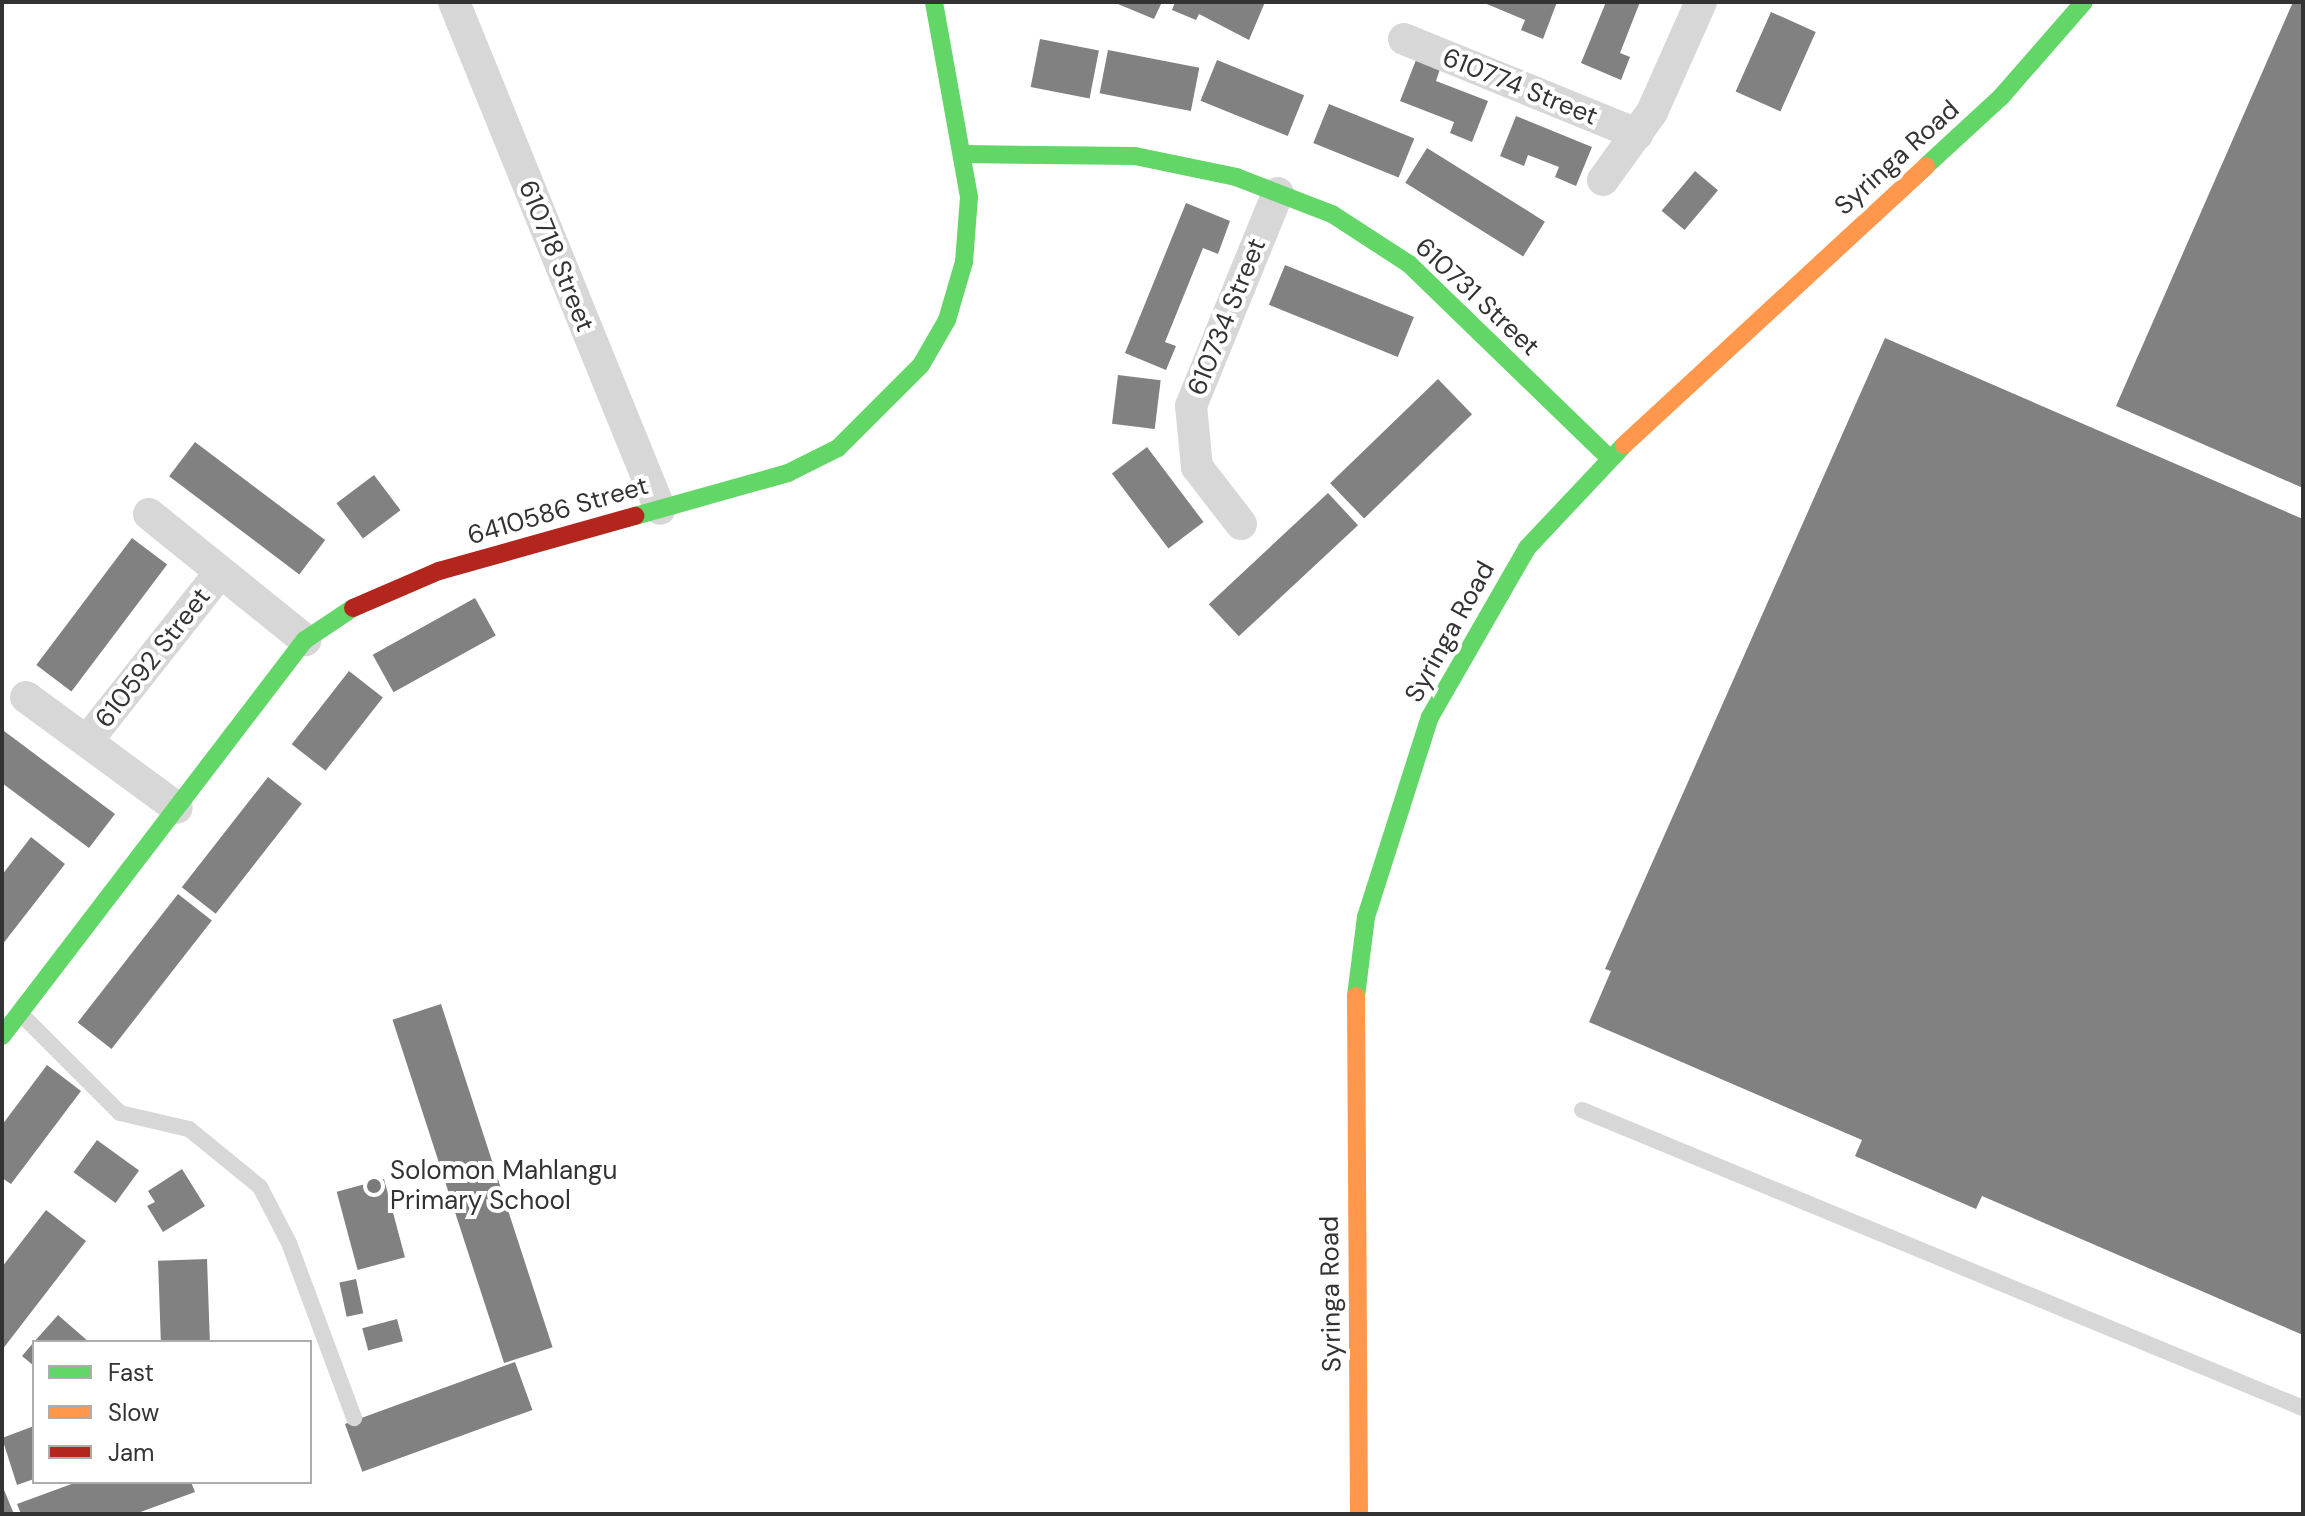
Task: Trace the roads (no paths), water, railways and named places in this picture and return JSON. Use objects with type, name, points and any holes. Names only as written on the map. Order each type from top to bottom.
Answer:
[{"type":"street","name":"610718 Street","points":[[454,2],[660,509]]},
{"type":"street","name":"6410586 Street","points":[[2,1036],[305,640],[353,608],[439,571],[788,473],[838,448],[921,365],[947,320],[964,262],[964,154],[934,2]]},
{"type":"street","points":[[1603,180],[1637,134],[1701,2]]},
{"type":"street","name":"Syringa Road","points":[[1359,1514],[1352,1027],[1366,917],[1430,717],[1527,548],[1607,456],[2001,97],[2084,2]]},
{"type":"street","name":"610774 Street","points":[[1404,39],[1637,134]]},
{"type":"street","name":"610731 Street","points":[[964,154],[1135,156],[1278,193],[1332,214],[1409,264],[1607,456]]},
{"type":"street","name":"610734 Street","points":[[1241,524],[1197,467],[1191,406],[1278,193]]},
{"type":"street","name":"610592 Street","points":[[149,514],[219,574],[305,640]]},
{"type":"street","name":"610592 Street","points":[[87,741],[219,574]]},
{"type":"street","points":[[26,697],[177,808]]},
{"type":"lane","points":[[20,1013],[120,1113],[189,1129],[260,1187],[289,1243],[354,1418]]},
{"type":"lane","points":[[1582,1110],[2303,1408]]},
{"type":"place","name":"Solomon Mahlangu Primary School","points":[[374,1186]]}]
